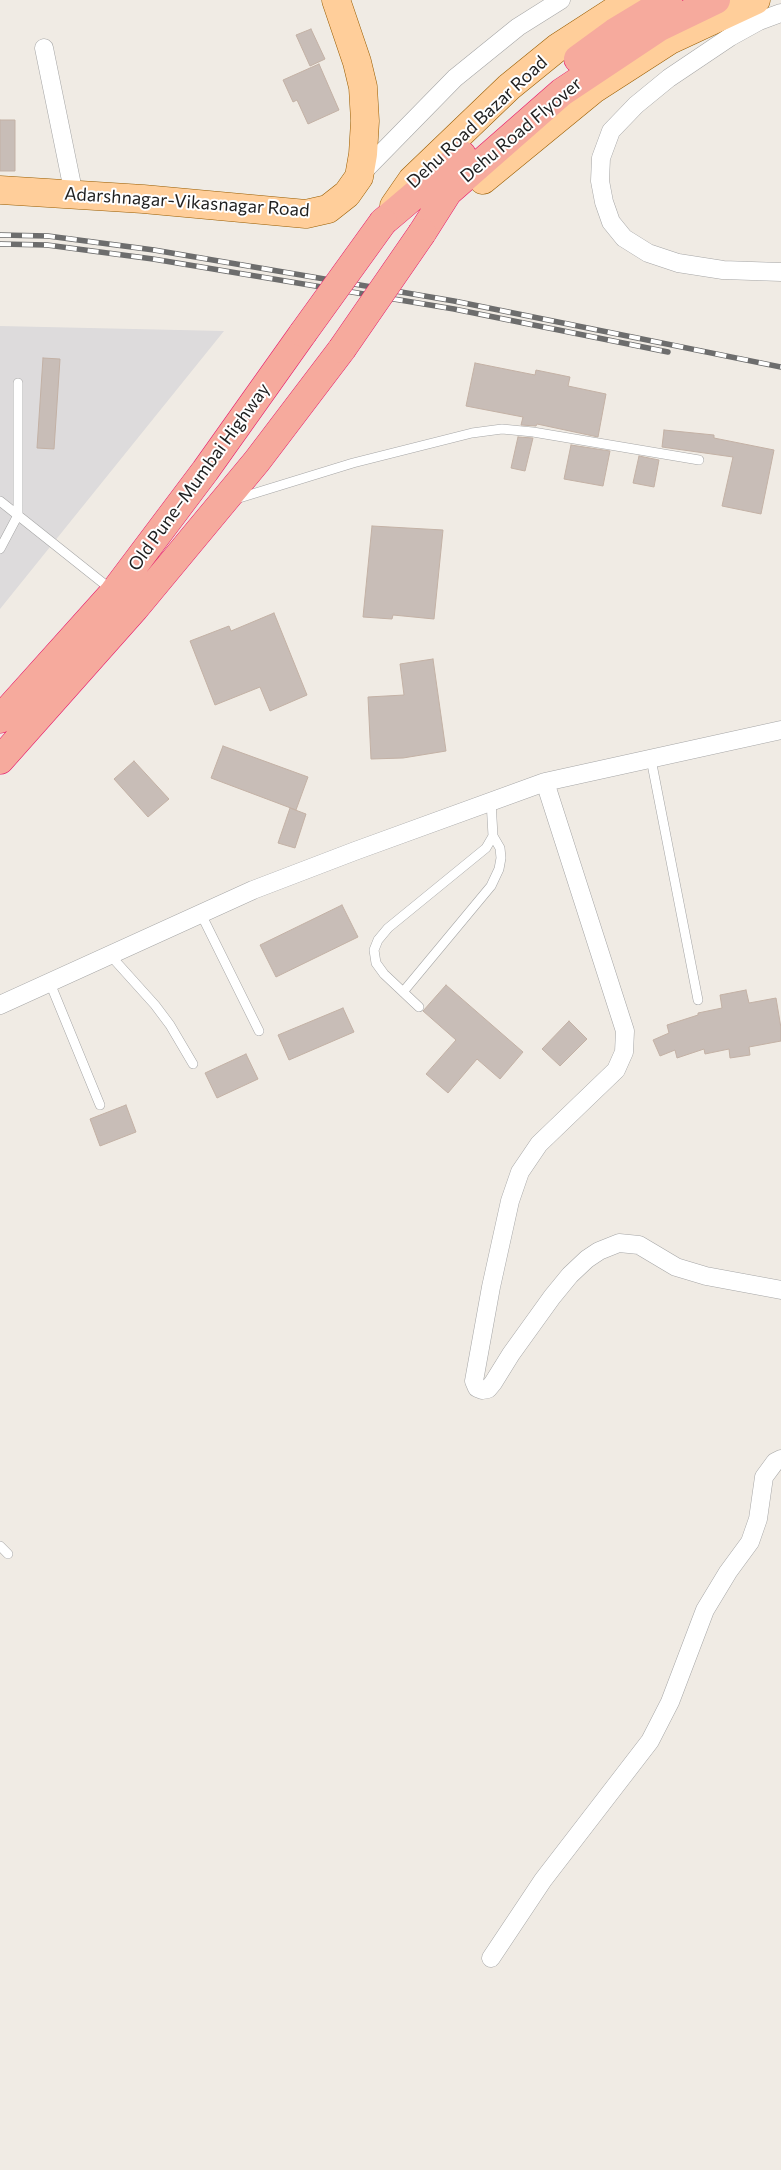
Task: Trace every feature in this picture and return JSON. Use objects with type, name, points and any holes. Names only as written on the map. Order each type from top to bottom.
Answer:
[{"type":"highway","name":"Dehu Road Flyover","points":[[342,349],[422,233],[441,185],[567,66],[615,32],[668,0]]},
{"type":"highway","name":"Dehu Road Flyover","points":[[383,222],[441,185],[562,92],[658,28],[716,0]]},
{"type":"highway","name":"Old Pune–Mumbai Highway","points":[[0,760],[125,600],[206,470],[383,222]]},
{"type":"highway","name":"Old Pune–Mumbai Highway","points":[[0,719],[125,600],[220,504],[257,461],[342,349]]},
{"type":"main road","name":"Dehu Road Bazar Road","points":[[383,222],[412,180],[509,87],[557,48],[631,0]]},
{"type":"main road","points":[[422,233],[504,160],[594,89],[670,40],[756,0]]},
{"type":"main road","name":"Adarshnagar-Vikasnagar Road","points":[[0,190],[306,214],[328,209],[347,194],[358,177],[364,154],[363,87],[339,4]]},
{"type":"street","points":[[358,177],[455,78],[518,27],[561,0]]},
{"type":"street","points":[[781,13],[759,20],[730,36],[669,78],[636,105],[611,131],[601,158],[600,181],[604,202],[611,222],[624,238],[648,253],[678,263],[723,270],[781,272]]},
{"type":"street","points":[[44,48],[74,195]]},
{"type":"street","points":[[0,1005],[252,890],[544,782],[781,730]]},
{"type":"street","points":[[544,782],[624,1031],[624,1052],[616,1070],[539,1144],[520,1172],[510,1202],[491,1287],[474,1380],[476,1388],[488,1389],[493,1383],[524,1335],[570,1275],[599,1251],[619,1243],[639,1245],[676,1267],[706,1276],[781,1290]]},
{"type":"street","points":[[491,1958],[543,1880],[650,1741],[670,1702],[705,1610],[728,1572],[750,1542],[758,1519],[764,1478],[775,1462],[781,1459]]},
{"type":"lane","points":[[0,549],[18,515],[18,383]]},
{"type":"lane","points":[[220,504],[353,463],[472,433],[502,430],[533,432],[699,460]]},
{"type":"lane","points":[[0,502],[125,600]]},
{"type":"lane","points":[[651,759],[698,1000]]},
{"type":"lane","points":[[403,992],[491,886],[499,869],[500,848],[493,836],[491,802]]},
{"type":"lane","points":[[419,1006],[384,974],[376,963],[374,950],[378,940],[388,928],[486,848],[493,836]]},
{"type":"lane","points":[[201,914],[259,1031]]},
{"type":"lane","points":[[110,955],[155,1005],[170,1025],[193,1064]]},
{"type":"lane","points":[[50,982],[100,1105]]},
{"type":"lane","points":[[0,1546],[8,1554]]},
{"type":"shaded area","points":[[0,326],[224,331],[0,609]]},
{"type":"building","points":[[311,29],[325,59],[310,66],[296,35]]},
{"type":"building","points":[[319,64],[339,110],[308,124],[297,100],[293,102],[283,80]]},
{"type":"building","points":[[0,120],[15,120],[15,171],[0,171]]},
{"type":"building","points":[[43,358],[60,359],[54,449],[37,448]]},
{"type":"building","points":[[475,363],[535,375],[536,370],[570,377],[568,386],[606,394],[598,437],[537,424],[536,426],[521,425],[523,417],[466,406]]},
{"type":"building","points":[[664,430],[714,435],[714,438],[774,450],[761,514],[722,506],[733,457],[662,447]]},
{"type":"building","points":[[518,437],[533,438],[525,471],[511,468]]},
{"type":"building","points":[[571,445],[610,451],[603,486],[564,479]]},
{"type":"building","points":[[639,456],[659,460],[654,487],[633,483]]},
{"type":"building","points":[[372,526],[443,530],[434,619],[393,615],[392,619],[363,617]]},
{"type":"building","points":[[274,613],[307,695],[270,711],[260,687],[215,705],[190,641],[229,626],[231,631]]},
{"type":"building","points":[[433,659],[446,751],[403,758],[371,759],[368,697],[404,695],[400,664]]},
{"type":"building","points":[[223,746],[308,777],[296,810],[211,778]]},
{"type":"building","points":[[134,761],[169,799],[148,817],[114,779]]},
{"type":"building","points":[[290,808],[306,814],[295,848],[278,843]]},
{"type":"building","points":[[342,905],[358,937],[276,977],[260,945]]},
{"type":"building","points":[[446,985],[523,1052],[500,1079],[477,1059],[448,1093],[426,1074],[456,1040],[423,1011]]},
{"type":"building","points":[[746,990],[749,1003],[776,998],[781,1028],[781,1041],[749,1047],[750,1055],[730,1058],[729,1049],[705,1054],[704,1049],[677,1058],[675,1050],[660,1056],[653,1040],[669,1033],[667,1025],[698,1015],[698,1013],[722,1008],[720,995]]},
{"type":"building","points":[[343,1008],[354,1032],[289,1060],[278,1035]]},
{"type":"building","points":[[569,1021],[587,1039],[560,1066],[542,1049]]},
{"type":"building","points":[[246,1054],[258,1079],[217,1098],[205,1073]]},
{"type":"building","points":[[126,1105],[136,1132],[100,1146],[90,1119]]},
{"type":"railway","points":[[0,235],[48,236],[154,250],[454,301],[781,367]]},
{"type":"railway","points":[[0,244],[47,245],[153,259],[454,309],[668,352]]}]
